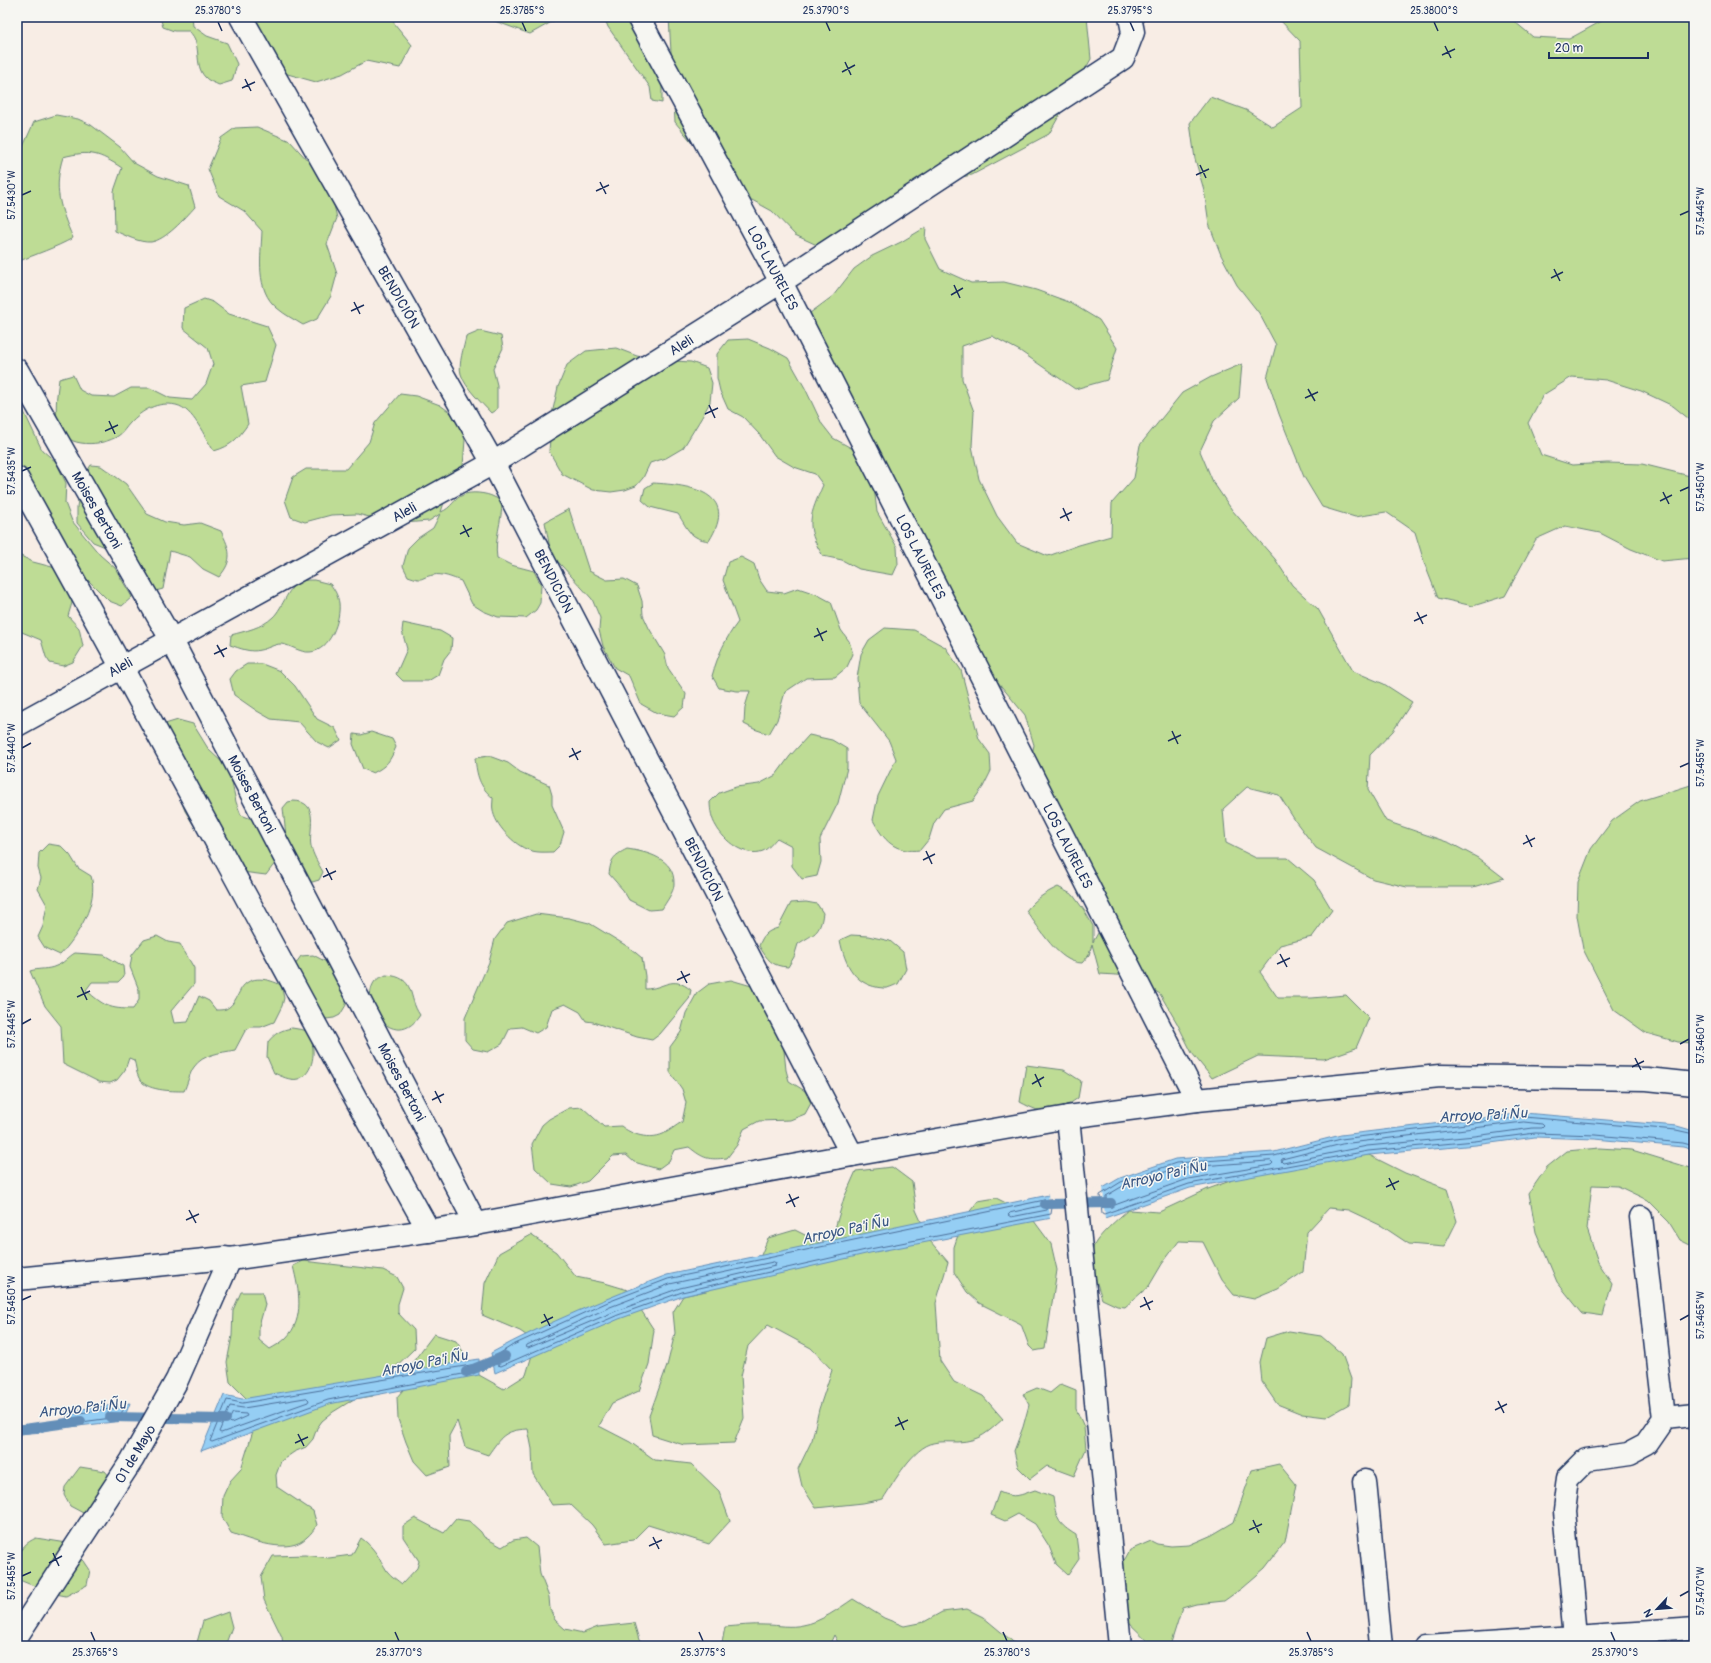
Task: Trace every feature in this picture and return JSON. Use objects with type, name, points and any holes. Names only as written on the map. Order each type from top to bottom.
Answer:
[{"type":"street","name":"BENDICIÓN","points":[[241,17],[493,463],[852,1155]]},
{"type":"street","name":"LOS LAURELES","points":[[638,17],[781,282],[1197,1100]]},
{"type":"street","name":"Aleli","points":[[17,724],[493,463],[781,282],[1123,58],[1133,32],[1130,17]]},
{"type":"street","name":"Moises Bertoni","points":[[17,370],[171,639],[476,1224]]},
{"type":"street","points":[[17,478],[122,666],[340,1073],[429,1231]]},
{"type":"street","points":[[17,1279],[225,1258],[230,1259],[476,1224],[1068,1117],[1197,1100],[1440,1076],[1647,1079],[1694,1084]]},
{"type":"street","points":[[1068,1117],[1120,1646]]},
{"type":"street","points":[[1576,1635],[1564,1511],[1568,1478],[1586,1460],[1627,1454],[1646,1444],[1664,1418],[1641,1217]]},
{"type":"street","name":"01 de Mayo","points":[[17,1636],[132,1460],[177,1380],[230,1259]]},
{"type":"street","points":[[1664,1418],[1694,1415]]},
{"type":"street","points":[[1365,1481],[1381,1646]]},
{"type":"street","points":[[1426,1646],[1694,1628]]},
{"type":"green space","points":[[160,17],[192,17],[193,26],[207,36],[227,43],[237,64],[232,81],[219,85],[206,78],[201,72],[199,66],[196,42],[193,36],[189,31],[174,31],[163,27]]},
{"type":"green space","points":[[245,17],[393,17],[394,23],[412,45],[400,68],[366,61],[342,74],[316,82],[284,73]]},
{"type":"green space","points":[[484,17],[558,17],[530,34]]},
{"type":"green space","points":[[604,17],[642,17],[658,28],[662,51],[662,103],[652,101],[650,87],[608,27]]},
{"type":"green space","points":[[669,17],[1087,17],[1091,59],[1049,134],[972,175],[929,183],[850,247],[817,245],[795,235],[772,211],[730,188],[675,122]]},
{"type":"green space","points":[[1277,17],[1509,17],[1533,37],[1569,39],[1609,17],[1694,17],[1694,423],[1673,406],[1641,391],[1606,380],[1572,377],[1543,395],[1528,423],[1541,455],[1572,465],[1607,463],[1642,464],[1694,477],[1694,558],[1662,561],[1631,549],[1600,533],[1565,526],[1536,539],[1505,596],[1473,606],[1438,598],[1425,565],[1415,532],[1386,512],[1355,517],[1322,507],[1304,477],[1279,414],[1267,378],[1276,345],[1259,313],[1237,285],[1221,255],[1209,224],[1204,190],[1195,159],[1190,123],[1210,97],[1246,110],[1273,127],[1302,108],[1300,41]]},
{"type":"green space","points":[[56,115],[78,119],[91,125],[120,147],[134,163],[158,176],[189,186],[195,207],[175,228],[157,240],[146,242],[132,238],[115,231],[114,191],[122,168],[107,159],[94,154],[87,153],[63,157],[60,168],[58,189],[59,198],[61,208],[73,238],[17,262],[17,160],[34,122]]},
{"type":"green space","points":[[257,127],[290,141],[319,173],[331,192],[337,218],[327,244],[337,274],[331,296],[317,319],[303,325],[280,311],[270,301],[262,283],[262,231],[244,211],[219,196],[208,169],[221,138],[235,128]]},
{"type":"green space","points":[[926,227],[925,239],[940,269],[971,283],[1004,282],[1036,290],[1069,302],[1099,320],[1117,348],[1107,380],[1075,389],[1020,351],[992,336],[962,346],[962,379],[974,412],[972,446],[979,479],[997,516],[1017,543],[1048,556],[1111,536],[1112,503],[1134,478],[1140,445],[1182,393],[1211,377],[1242,364],[1239,398],[1214,421],[1200,451],[1213,482],[1232,510],[1275,559],[1292,585],[1318,609],[1353,671],[1384,684],[1412,702],[1393,731],[1370,755],[1368,790],[1386,821],[1450,843],[1478,858],[1504,878],[1473,887],[1407,887],[1373,879],[1316,848],[1296,822],[1279,795],[1247,787],[1223,809],[1226,843],[1256,858],[1288,858],[1314,880],[1332,910],[1312,937],[1280,945],[1260,972],[1278,998],[1312,998],[1346,995],[1369,1018],[1356,1048],[1324,1059],[1258,1056],[1212,1078],[1192,1053],[1160,994],[1132,976],[1100,974],[1092,944],[1089,955],[1082,963],[1065,957],[1050,943],[1026,911],[1040,897],[1058,887],[1073,895],[1084,910],[1093,926],[1093,942],[1108,915],[1075,859],[1035,808],[1027,776],[1034,745],[1025,715],[982,663],[954,608],[945,578],[924,550],[806,316],[833,296],[854,269],[872,256],[901,242]]},
{"type":"green space","points":[[204,299],[213,302],[229,314],[267,326],[276,345],[265,382],[241,386],[248,424],[234,441],[226,447],[214,451],[198,424],[188,412],[176,405],[169,404],[163,404],[145,411],[135,418],[120,435],[103,442],[86,444],[69,439],[63,434],[57,421],[56,403],[59,379],[73,375],[80,390],[91,396],[114,397],[131,388],[150,388],[170,398],[192,400],[206,384],[213,364],[208,348],[183,328],[184,308]]},
{"type":"green space","points":[[480,331],[501,336],[503,348],[493,369],[497,385],[497,409],[491,413],[466,385],[460,370],[466,337]]},
{"type":"green space","points":[[748,339],[770,348],[788,358],[805,388],[822,424],[833,438],[853,449],[866,464],[875,495],[877,512],[897,547],[898,564],[893,575],[859,569],[842,560],[823,556],[813,536],[811,520],[812,513],[823,485],[815,474],[794,467],[775,456],[759,434],[743,417],[728,409],[720,391],[717,378],[717,354],[728,340]]},
{"type":"green space","points":[[616,348],[637,356],[658,360],[691,362],[707,368],[712,383],[710,402],[683,448],[666,458],[650,463],[643,478],[636,486],[625,490],[611,492],[593,490],[562,474],[549,451],[552,414],[558,387],[567,365],[586,351]]},
{"type":"green space","points":[[400,394],[416,396],[440,405],[458,418],[465,440],[463,466],[449,487],[441,512],[448,508],[460,496],[470,493],[487,494],[502,502],[497,537],[497,558],[511,565],[534,571],[541,585],[540,603],[536,610],[526,618],[498,617],[483,611],[472,604],[461,581],[451,577],[436,575],[417,579],[408,576],[403,566],[408,548],[418,538],[433,528],[440,514],[429,521],[404,523],[386,521],[357,514],[331,515],[305,522],[291,517],[285,500],[293,477],[306,469],[346,469],[369,442],[375,423]]},
{"type":"green space","points":[[17,397],[42,450],[56,462],[66,483],[65,503],[72,521],[100,555],[115,568],[132,597],[122,606],[109,601],[68,560],[17,487]]},
{"type":"green space","points":[[91,465],[101,466],[126,484],[147,514],[165,522],[184,525],[200,523],[221,531],[227,543],[229,560],[224,571],[219,577],[203,569],[190,557],[170,551],[163,589],[152,592],[113,550],[93,542],[77,523],[77,507],[81,481]]},
{"type":"green space","points":[[653,483],[695,489],[706,494],[715,502],[719,512],[717,525],[709,541],[702,540],[693,535],[678,514],[650,507],[642,500],[645,488]]},
{"type":"green space","points":[[569,509],[589,571],[607,580],[624,579],[637,586],[642,601],[643,615],[665,655],[668,668],[686,694],[684,707],[674,716],[657,713],[641,704],[629,676],[615,668],[603,646],[599,630],[600,618],[592,599],[551,554],[545,522]]},
{"type":"green space","points":[[17,523],[19,555],[33,562],[52,567],[63,576],[69,590],[72,603],[68,616],[79,628],[83,646],[73,662],[63,666],[50,663],[46,657],[41,640],[17,630]]},
{"type":"green space","points":[[741,557],[754,564],[759,579],[767,591],[784,593],[798,588],[816,594],[831,602],[841,630],[849,641],[853,654],[847,667],[835,677],[806,678],[785,692],[777,720],[769,734],[744,724],[745,707],[750,691],[737,691],[719,688],[712,676],[722,648],[738,622],[723,580],[728,562]]},
{"type":"green space","points":[[314,580],[330,584],[336,593],[339,603],[336,626],[333,634],[323,646],[317,650],[306,652],[281,644],[256,651],[245,650],[230,645],[231,635],[259,626],[269,621],[277,613],[290,591],[297,583]]},
{"type":"green space","points":[[403,623],[440,631],[452,638],[451,650],[444,659],[438,675],[428,681],[403,681],[396,674],[407,649],[402,631]]},
{"type":"green space","points":[[885,628],[914,630],[945,647],[961,670],[979,739],[990,754],[991,771],[983,787],[973,801],[944,809],[934,823],[929,839],[920,850],[904,850],[891,844],[881,834],[873,820],[878,796],[896,759],[889,741],[859,703],[857,678],[861,654],[869,640]]},
{"type":"green space","points":[[247,664],[262,664],[280,671],[295,686],[317,719],[335,728],[341,740],[329,748],[317,742],[299,722],[271,719],[234,695],[230,679],[236,671]]},
{"type":"green space","points":[[178,720],[193,724],[209,750],[225,765],[231,778],[236,802],[241,815],[257,821],[277,849],[275,863],[266,875],[242,872],[199,834],[185,811],[180,798],[180,782],[158,741],[165,724]]},
{"type":"green space","points":[[371,732],[392,739],[396,747],[388,763],[373,773],[363,769],[353,744],[354,734],[361,735]]},
{"type":"green space","points":[[809,735],[832,740],[847,749],[847,768],[838,803],[820,839],[821,862],[817,876],[802,879],[792,866],[792,846],[777,838],[765,850],[756,853],[736,847],[724,837],[715,824],[710,808],[710,802],[719,793],[736,787],[759,784],[776,775],[790,756]]},
{"type":"green space","points":[[489,756],[508,763],[520,772],[549,785],[552,795],[552,805],[564,832],[560,845],[553,852],[535,852],[523,848],[506,834],[497,822],[494,816],[493,798],[488,794],[482,785],[475,758]]},
{"type":"green space","points":[[1694,784],[1694,1043],[1678,1042],[1646,1033],[1614,1010],[1583,949],[1577,916],[1578,882],[1591,849],[1612,821],[1640,801]]},
{"type":"green space","points":[[288,802],[302,802],[310,811],[311,846],[314,856],[323,872],[319,880],[309,883],[290,850],[286,836],[283,808]]},
{"type":"green space","points":[[48,844],[61,846],[70,855],[78,868],[91,876],[93,886],[89,907],[80,929],[60,955],[45,948],[38,937],[43,926],[47,905],[38,889],[41,878],[38,868],[39,853]]},
{"type":"green space","points":[[627,849],[643,852],[658,858],[665,862],[670,868],[673,875],[674,887],[662,909],[649,910],[629,900],[623,890],[609,874],[614,858]]},
{"type":"green space","points":[[806,902],[817,904],[823,913],[818,930],[798,944],[794,957],[788,967],[774,964],[768,959],[759,946],[762,939],[768,932],[778,928],[791,903]]},
{"type":"green space","points":[[536,914],[569,918],[589,923],[630,948],[642,958],[645,976],[645,989],[678,983],[691,990],[689,999],[660,1034],[652,1040],[637,1037],[586,1021],[580,1012],[565,1004],[552,1009],[546,1027],[536,1033],[522,1027],[510,1028],[502,1044],[488,1052],[473,1049],[465,1040],[465,1018],[489,962],[495,939],[507,923]]},
{"type":"green space","points":[[851,935],[868,936],[890,941],[903,952],[906,969],[898,984],[883,988],[873,986],[858,979],[848,966],[840,940]]},
{"type":"green space","points":[[157,936],[168,942],[180,944],[194,968],[194,984],[171,1011],[174,1023],[188,1022],[199,996],[209,1001],[216,1010],[225,1009],[233,1003],[245,984],[249,981],[260,979],[281,985],[284,998],[282,1006],[274,1022],[261,1027],[251,1027],[245,1031],[235,1050],[218,1053],[202,1059],[193,1069],[184,1091],[173,1091],[147,1086],[142,1082],[137,1074],[134,1060],[129,1058],[125,1070],[117,1080],[110,1083],[99,1082],[63,1064],[61,1026],[45,1006],[30,971],[59,965],[75,953],[104,955],[123,966],[124,976],[118,982],[92,982],[86,990],[107,1006],[133,1009],[139,1000],[139,990],[130,967],[132,955],[144,940]]},
{"type":"green space","points":[[313,955],[338,968],[348,992],[346,1005],[340,1015],[334,1018],[326,1019],[318,1013],[295,974],[296,963],[301,956]]},
{"type":"green space","points":[[386,975],[403,980],[407,984],[420,1015],[410,1025],[400,1029],[390,1027],[382,1021],[375,1012],[371,1002],[371,991],[375,981]]},
{"type":"green space","points":[[731,980],[755,987],[764,1011],[782,1031],[786,1070],[789,1081],[805,1091],[811,1103],[805,1114],[790,1120],[759,1121],[744,1129],[737,1145],[727,1158],[706,1158],[689,1147],[674,1150],[669,1161],[658,1169],[634,1162],[626,1155],[613,1156],[588,1181],[571,1187],[552,1184],[535,1168],[532,1144],[542,1125],[549,1119],[569,1108],[582,1107],[604,1127],[621,1126],[630,1132],[641,1136],[658,1136],[682,1122],[686,1103],[682,1089],[670,1072],[670,1047],[681,1032],[686,1013],[697,993],[709,984]]},
{"type":"green space","points":[[292,1028],[307,1032],[313,1048],[310,1067],[303,1076],[298,1079],[286,1078],[274,1073],[267,1057],[268,1042],[273,1036],[278,1032]]},
{"type":"green space","points":[[1026,1065],[1064,1070],[1081,1081],[1078,1098],[1062,1108],[1050,1112],[1037,1110],[1020,1102]]},
{"type":"green space","points":[[1599,1148],[1632,1150],[1694,1169],[1694,1247],[1680,1240],[1669,1222],[1647,1200],[1618,1186],[1592,1185],[1587,1229],[1598,1262],[1612,1283],[1603,1316],[1582,1313],[1557,1282],[1536,1232],[1529,1193],[1547,1167],[1567,1151]]},
{"type":"green space","points":[[1369,1155],[1405,1173],[1447,1189],[1457,1221],[1444,1247],[1409,1244],[1382,1226],[1348,1210],[1329,1208],[1307,1232],[1303,1272],[1278,1289],[1254,1299],[1234,1295],[1222,1280],[1203,1242],[1179,1241],[1162,1264],[1149,1286],[1125,1307],[1117,1306],[1102,1299],[1093,1267],[1093,1248],[1103,1233],[1128,1210],[1159,1212],[1208,1189],[1259,1168]]},
{"type":"green space","points":[[892,1167],[912,1182],[916,1210],[930,1241],[948,1262],[936,1303],[940,1361],[954,1382],[983,1396],[1003,1419],[988,1432],[978,1438],[958,1442],[940,1442],[926,1446],[919,1451],[905,1466],[883,1499],[863,1503],[816,1508],[802,1486],[798,1469],[812,1440],[819,1409],[832,1370],[811,1348],[768,1325],[748,1346],[741,1376],[744,1418],[734,1443],[684,1445],[652,1435],[649,1416],[667,1366],[675,1333],[673,1312],[683,1296],[706,1291],[757,1265],[768,1238],[795,1230],[821,1243],[834,1232],[844,1198],[856,1171]]},
{"type":"green space","points":[[996,1198],[1018,1209],[1034,1221],[1051,1244],[1057,1270],[1045,1349],[1034,1351],[1029,1346],[1021,1324],[979,1303],[967,1292],[954,1272],[954,1247],[963,1220],[978,1201]]},
{"type":"green space","points":[[531,1235],[556,1252],[576,1277],[605,1283],[628,1290],[654,1330],[649,1364],[639,1391],[612,1403],[599,1426],[630,1442],[655,1460],[691,1464],[719,1491],[730,1521],[709,1544],[648,1525],[633,1540],[606,1544],[592,1525],[570,1504],[552,1505],[533,1474],[532,1449],[528,1429],[508,1433],[496,1443],[488,1455],[465,1447],[457,1421],[449,1436],[450,1467],[427,1475],[414,1461],[398,1419],[397,1397],[403,1390],[412,1363],[434,1334],[456,1341],[479,1375],[504,1389],[526,1375],[536,1342],[520,1331],[482,1315],[485,1283],[499,1253]]},
{"type":"green space","points":[[303,1261],[383,1270],[397,1277],[403,1288],[398,1304],[398,1313],[414,1330],[415,1348],[387,1375],[373,1396],[354,1399],[333,1412],[322,1421],[317,1428],[313,1439],[306,1447],[294,1452],[281,1461],[276,1475],[277,1487],[313,1511],[317,1525],[310,1534],[299,1543],[280,1546],[270,1545],[231,1533],[222,1517],[223,1496],[230,1481],[241,1469],[253,1431],[252,1404],[230,1382],[227,1362],[232,1336],[233,1310],[241,1292],[262,1292],[265,1305],[259,1326],[259,1340],[270,1349],[286,1338],[296,1322],[299,1304],[293,1266]]},
{"type":"green space","points":[[1289,1331],[1321,1336],[1342,1354],[1351,1379],[1349,1404],[1326,1417],[1302,1414],[1277,1404],[1262,1382],[1260,1362],[1266,1338]]},
{"type":"green space","points":[[1061,1384],[1076,1390],[1076,1409],[1084,1427],[1086,1449],[1074,1476],[1047,1466],[1030,1479],[1018,1467],[1014,1451],[1029,1405],[1023,1394],[1037,1388],[1050,1393]]},
{"type":"green space","points":[[1279,1464],[1296,1485],[1285,1542],[1265,1568],[1224,1601],[1196,1604],[1182,1608],[1170,1646],[1153,1646],[1125,1619],[1113,1580],[1130,1550],[1151,1541],[1157,1544],[1171,1546],[1189,1545],[1212,1535],[1234,1522],[1252,1470]]},
{"type":"green space","points":[[80,1467],[105,1471],[115,1483],[85,1514],[70,1506],[64,1495],[65,1487]]},
{"type":"green space","points":[[1035,1490],[1053,1497],[1055,1511],[1059,1520],[1065,1528],[1076,1535],[1079,1559],[1068,1575],[1056,1564],[1049,1546],[1035,1524],[1018,1514],[1005,1521],[991,1515],[999,1492],[1013,1496]]},
{"type":"green space","points":[[415,1518],[444,1533],[456,1519],[469,1521],[481,1532],[484,1537],[502,1547],[513,1540],[526,1538],[537,1547],[540,1574],[549,1597],[550,1609],[555,1620],[565,1629],[583,1633],[598,1627],[634,1623],[639,1640],[645,1646],[283,1646],[282,1637],[264,1600],[261,1577],[273,1556],[305,1555],[329,1558],[352,1555],[361,1538],[373,1549],[387,1571],[402,1584],[417,1568],[419,1561],[403,1537],[403,1526]]},
{"type":"green space","points":[[36,1538],[67,1543],[84,1561],[90,1570],[87,1585],[66,1596],[51,1593],[17,1579],[17,1566],[21,1550],[29,1542]]},
{"type":"green space","points":[[853,1599],[884,1618],[904,1626],[924,1622],[942,1612],[967,1609],[983,1617],[1018,1646],[840,1646],[834,1635],[829,1646],[726,1646],[722,1643],[725,1627],[756,1625],[803,1625],[823,1618]]},
{"type":"green space","points":[[228,1612],[232,1627],[225,1646],[196,1646],[203,1621]]},
{"type":"water","points":[[1524,1113],[1677,1126],[1694,1131],[1694,1150],[1683,1147],[1595,1139],[1535,1137],[1476,1145],[1369,1155],[1190,1188],[1099,1220],[1096,1192],[1120,1178],[1175,1159],[1274,1152],[1341,1135]]},
{"type":"water","points":[[1058,1193],[1057,1217],[870,1253],[683,1296],[619,1319],[495,1373],[491,1353],[556,1321],[667,1275]]},
{"type":"water","points":[[479,1359],[479,1375],[329,1404],[201,1451],[224,1395],[242,1399]]},
{"type":"water","points":[[130,1403],[123,1421],[69,1427],[66,1411]]},
{"type":"water","points":[[42,1424],[43,1432],[17,1434],[17,1425]]},
{"type":"pier","points":[[1103,1185],[1105,1220],[1099,1222],[1097,1221],[1094,1191]]},
{"type":"pier","points":[[1058,1191],[1060,1193],[1059,1218],[1050,1220],[1048,1193]]},
{"type":"waterway","name":"Arroyo Pa'i Ñu","points":[[1045,1204],[1111,1203]]},
{"type":"waterway","name":"Arroyo Pa'i Ñu","points":[[466,1372],[505,1356]]},
{"type":"waterway","name":"Arroyo Pa'i Ñu","points":[[110,1417],[226,1419]]},
{"type":"waterway","name":"Arroyo Pa'i Ñu","points":[[17,1430],[81,1421]]}]
